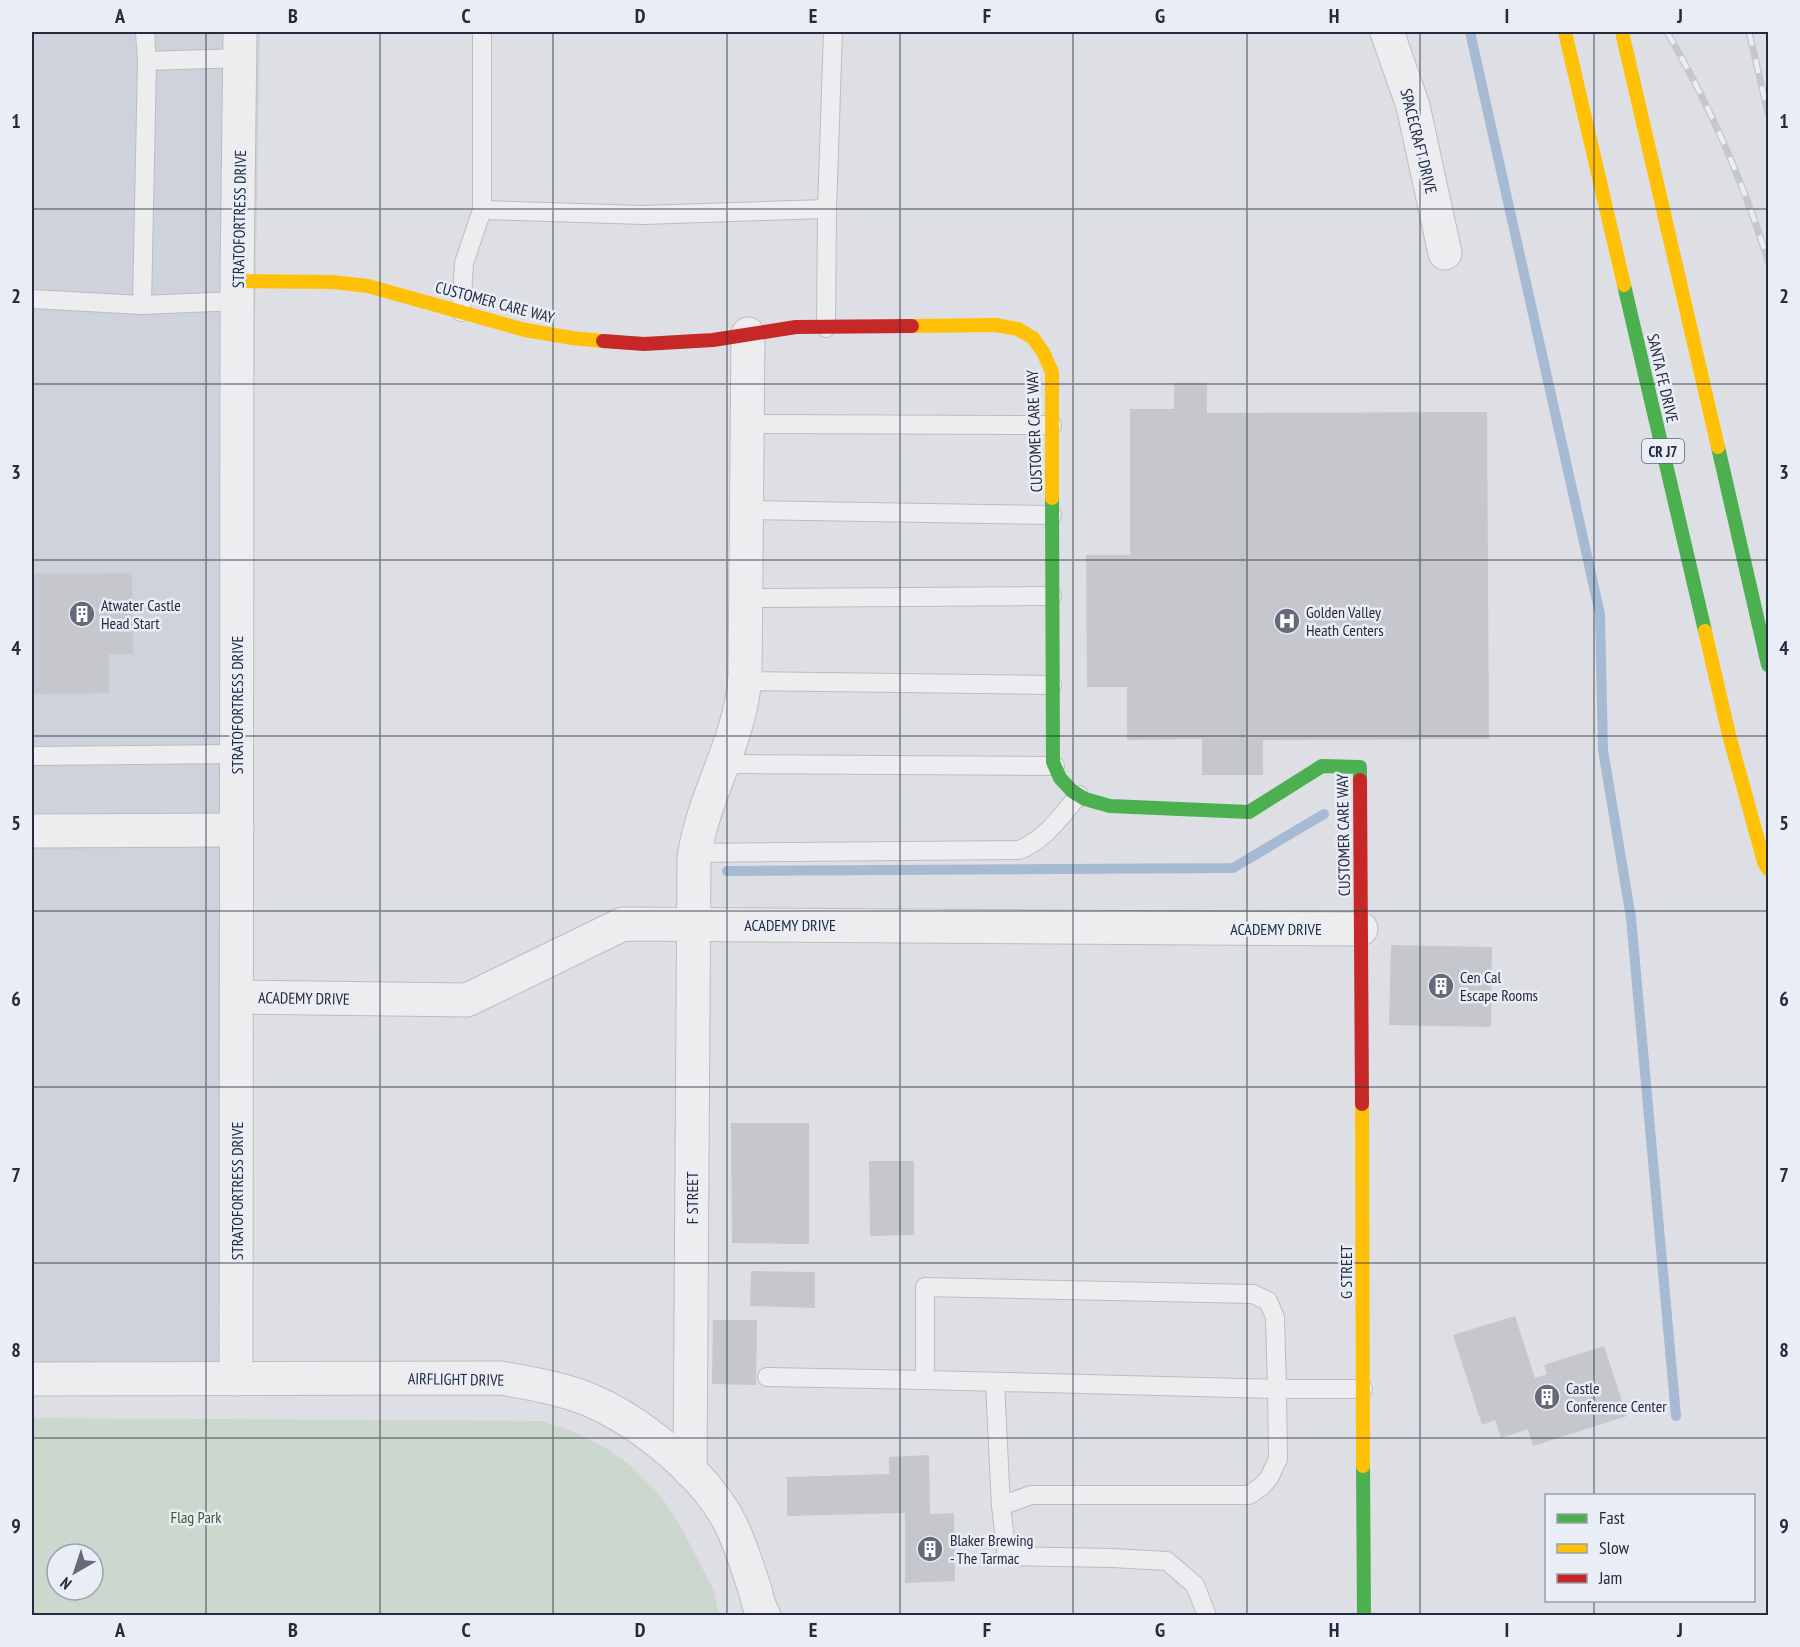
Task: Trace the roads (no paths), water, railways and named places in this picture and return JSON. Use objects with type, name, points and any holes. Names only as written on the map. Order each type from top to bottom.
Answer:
[{"type":"street","name":"SPACECRAFT DRIVE","points":[[1387,32],[1413,106],[1445,252]]},
{"type":"street","name":"SANTA FE DRIVE","points":[[1565,32],[1729,735],[1764,862],[1768,869]]},
{"type":"street","points":[[1622,32],[1768,665]]},
{"type":"street","name":"STRATOFORTRESS DRIVE","points":[[236,1378],[240,45]]},
{"type":"street","name":"CUSTOMER CARE WAY","points":[[238,291],[333,282],[368,286],[525,330],[614,342],[672,344],[796,327],[1014,326],[1033,337],[1044,350],[1052,372],[1053,762],[1060,778],[1072,791],[1085,799],[1110,806],[1249,812],[1322,766],[1360,767],[1360,929]]},
{"type":"street","name":"F STREET","points":[[690,1471],[694,853],[700,825],[743,701],[748,334]]},
{"type":"street","points":[[32,831],[237,830]]},
{"type":"street","name":"ACADEMY DRIVE","points":[[237,997],[467,1000],[624,924],[1360,929]]},
{"type":"street","name":"G STREET","points":[[1360,929],[1364,1616]]},
{"type":"street","name":"AIRFLIGHT DRIVE","points":[[32,1379],[501,1378],[544,1386],[586,1399],[653,1437],[690,1471],[718,1504],[731,1525],[764,1616]]},
{"type":"lane","points":[[142,305],[147,61],[145,32]]},
{"type":"lane","points":[[461,312],[464,263],[482,210],[482,32]]},
{"type":"lane","points":[[826,328],[827,209],[833,32]]},
{"type":"lane","points":[[147,61],[240,45]]},
{"type":"lane","points":[[482,210],[643,215],[827,209]]},
{"type":"lane","points":[[32,299],[142,305],[238,291]]},
{"type":"lane","points":[[747,424],[1052,425]]},
{"type":"lane","points":[[747,510],[1052,515]]},
{"type":"lane","points":[[746,598],[1052,596]]},
{"type":"lane","points":[[745,681],[1052,685]]},
{"type":"lane","points":[[32,756],[237,754]]},
{"type":"lane","points":[[722,764],[1054,766]]},
{"type":"lane","points":[[694,853],[1019,850],[1030,846],[1040,838],[1079,795]]},
{"type":"lane","points":[[925,1380],[925,1287],[1254,1294],[1268,1300],[1275,1317],[1278,1459],[1263,1486],[1249,1495],[1031,1495],[1001,1506]]},
{"type":"lane","points":[[767,1377],[1363,1389]]},
{"type":"lane","points":[[995,1383],[1001,1506],[1006,1556],[1167,1561],[1195,1585],[1207,1616]]},
{"type":"waterway","points":[[1470,32],[1600,614],[1603,750],[1631,918],[1676,1416]]},
{"type":"waterway","points":[[727,871],[1233,868],[1324,814]]},
{"type":"railway","points":[[1667,32],[1724,144],[1748,202],[1768,261]]},
{"type":"railway","points":[[1749,32],[1768,113]]},
{"type":"place","name":"Atwater Castle Head Start","points":[[82,614]]},
{"type":"place","name":"Golden Valley Heath Centers","points":[[1287,621]]},
{"type":"place","name":"Cen Cal Escape Rooms","points":[[1441,986]]},
{"type":"place","name":"Castle Conference Center","points":[[1547,1397]]},
{"type":"place","name":"Blaker Brewing - The Tarmac","points":[[930,1549]]},
{"type":"park label","name":"Flag Park","points":[[196,1517]]}]
